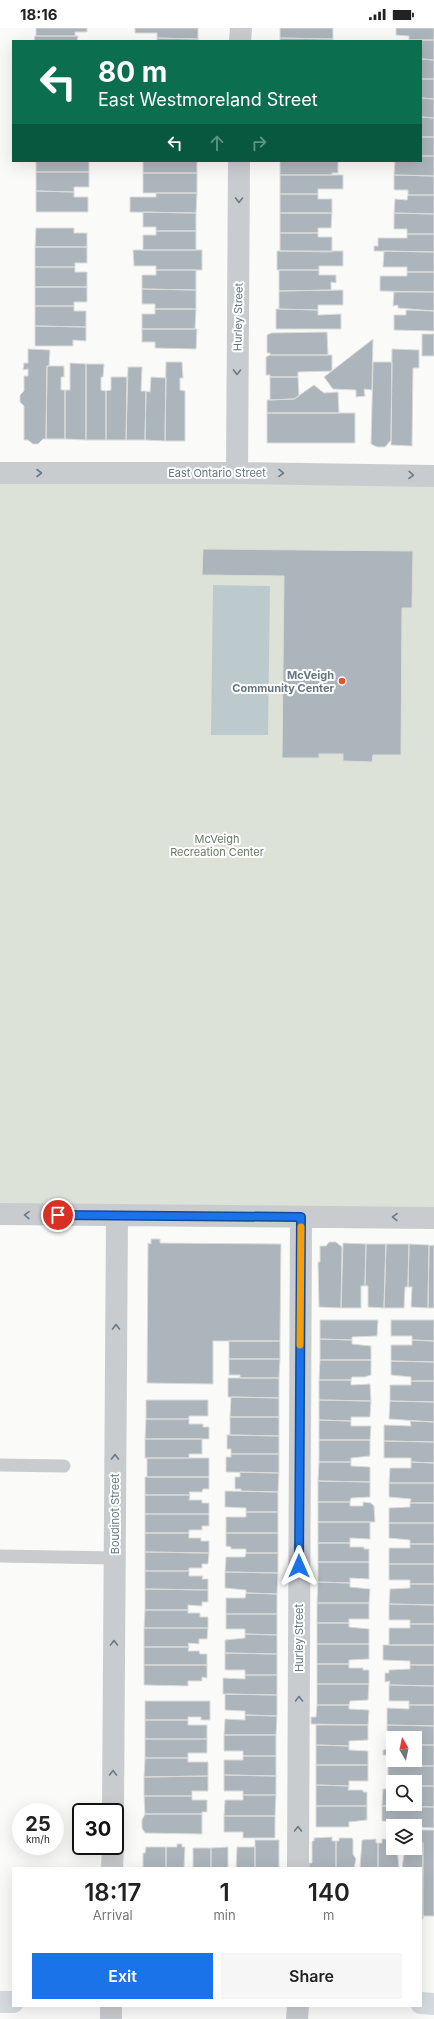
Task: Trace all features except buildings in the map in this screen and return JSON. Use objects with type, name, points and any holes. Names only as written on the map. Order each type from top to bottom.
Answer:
[{"type":"main road","points":[[0,2002],[12,2002]]},
{"type":"main road","points":[[422,2004],[434,2004]]},
{"type":"street","points":[[240,28],[240,40]]},
{"type":"street","name":"Hurley Street","points":[[236,473],[239,162]]},
{"type":"street","name":"East Ontario Street","points":[[0,473],[236,473],[434,476]]},
{"type":"street","points":[[0,1214],[434,1218]]},
{"type":"street","name":"Boudinot Street","points":[[113,1803],[117,1216]]},
{"type":"street","name":"Hurley Street","points":[[298,1867],[301,1217]]},
{"type":"street","points":[[112,1867],[113,1855]]},
{"type":"street","points":[[111,2019],[112,2007]]},
{"type":"street","points":[[297,2019],[298,2007]]},
{"type":"lane","points":[[0,1465],[64,1466]]},
{"type":"lane","points":[[0,1556],[114,1558]]},
{"type":"green space","name":"McVeigh Recreation Center","points":[[0,474],[434,476],[434,1218],[0,1214]]},
{"type":"shaded area","points":[[213,585],[270,586],[268,735],[211,735]]},
{"type":"slow traffic","points":[[300,1345],[301,1227]]},
{"type":"place","name":"McVeigh Community Center","points":[[342,681]]},
{"type":"route","points":[[58,1215],[301,1217],[299,1566]]}]
